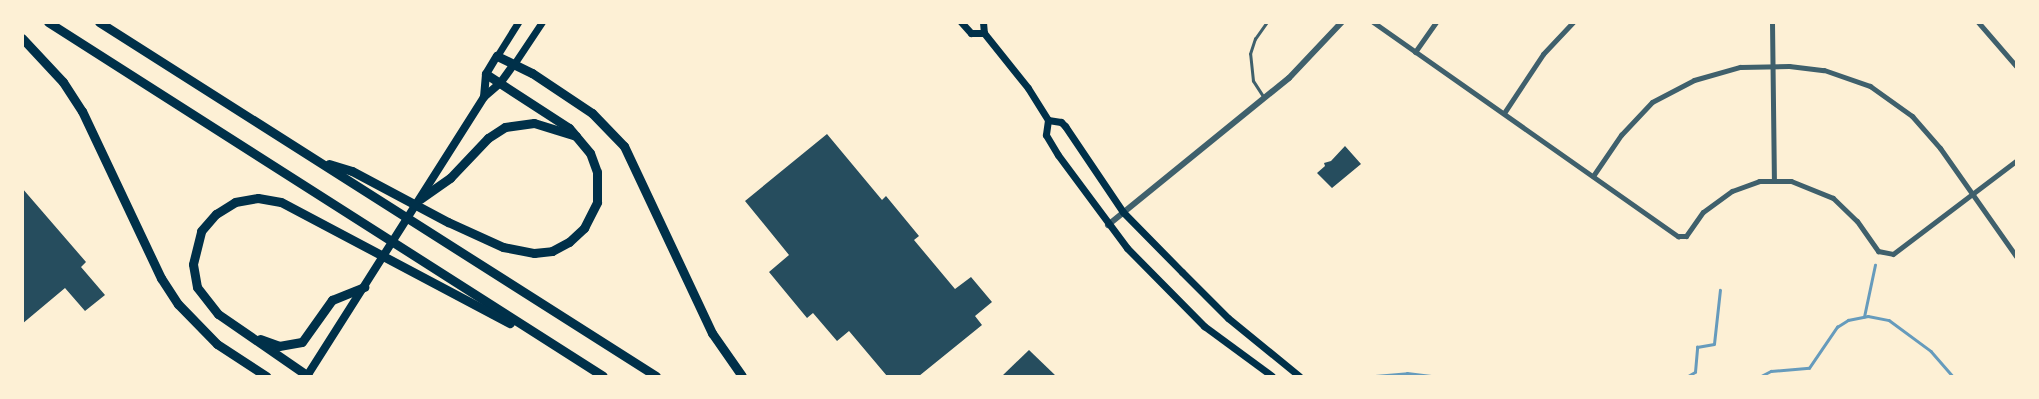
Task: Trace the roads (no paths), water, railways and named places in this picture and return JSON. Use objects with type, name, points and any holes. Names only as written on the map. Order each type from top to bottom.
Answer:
[{"type":"highway","points":[[48,22],[603,376]]},
{"type":"highway","points":[[99,22],[656,376]]},
{"type":"highway","points":[[22,38],[62,82],[82,111],[162,278],[178,304],[217,344],[266,376]]},
{"type":"highway","points":[[497,56],[514,64],[592,113],[624,146],[712,333],[742,376]]},
{"type":"highway","points":[[320,162],[352,171],[448,222],[503,247],[539,253],[569,242],[584,228],[594,211],[598,191],[597,172],[590,153],[569,128],[486,74]]},
{"type":"highway","points":[[420,199],[450,178],[488,138],[514,124],[545,124],[576,136]]},
{"type":"highway","points":[[307,376],[218,314],[202,296],[194,274],[194,252],[201,231],[216,214],[235,202],[264,199],[296,210],[578,360]]},
{"type":"highway","points":[[247,334],[279,346],[302,342],[332,300],[364,287]]},
{"type":"main road","points":[[484,97],[486,74],[518,22]]},
{"type":"main road","points":[[307,376],[484,97],[501,82],[542,22]]},
{"type":"main road","points":[[961,22],[971,33],[984,33]]},
{"type":"main road","points":[[983,22],[984,33],[1028,88],[1048,120],[1046,135],[1108,225],[1175,299],[1215,335],[1272,376]]},
{"type":"main road","points":[[1048,120],[1061,122],[1065,126],[1123,212],[1228,318],[1300,376]]},
{"type":"street","points":[[1108,225],[1265,99],[1313,56],[1342,22]]},
{"type":"street","points":[[1373,22],[1671,233],[1682,236],[1720,197],[1752,183],[1774,180],[1807,185],[1833,198],[1857,221],[1878,251],[1885,255],[1892,254],[2016,161]]},
{"type":"street","points":[[1415,52],[1436,22]]},
{"type":"street","points":[[1504,113],[1539,59],[1573,22]]},
{"type":"street","points":[[1772,22],[1774,180]]},
{"type":"street","points":[[1978,22],[2016,66]]},
{"type":"street","points":[[1593,176],[1621,135],[1658,98],[1694,80],[1725,69],[1772,66],[1840,74],[1884,94],[1927,131],[2016,256]]},
{"type":"lane","points":[[1265,99],[1253,81],[1250,68],[1255,39],[1267,22]]},
{"type":"waterway","points":[[1864,317],[1875,265]]},
{"type":"waterway","points":[[1688,376],[1695,372],[1697,347],[1714,344],[1720,290]]},
{"type":"waterway","points":[[1761,376],[1771,371],[1809,368],[1837,327],[1848,320],[1868,316],[1889,320],[1931,351],[1953,376]]},
{"type":"waterway","points":[[1375,376],[1407,373],[1431,376]]}]
